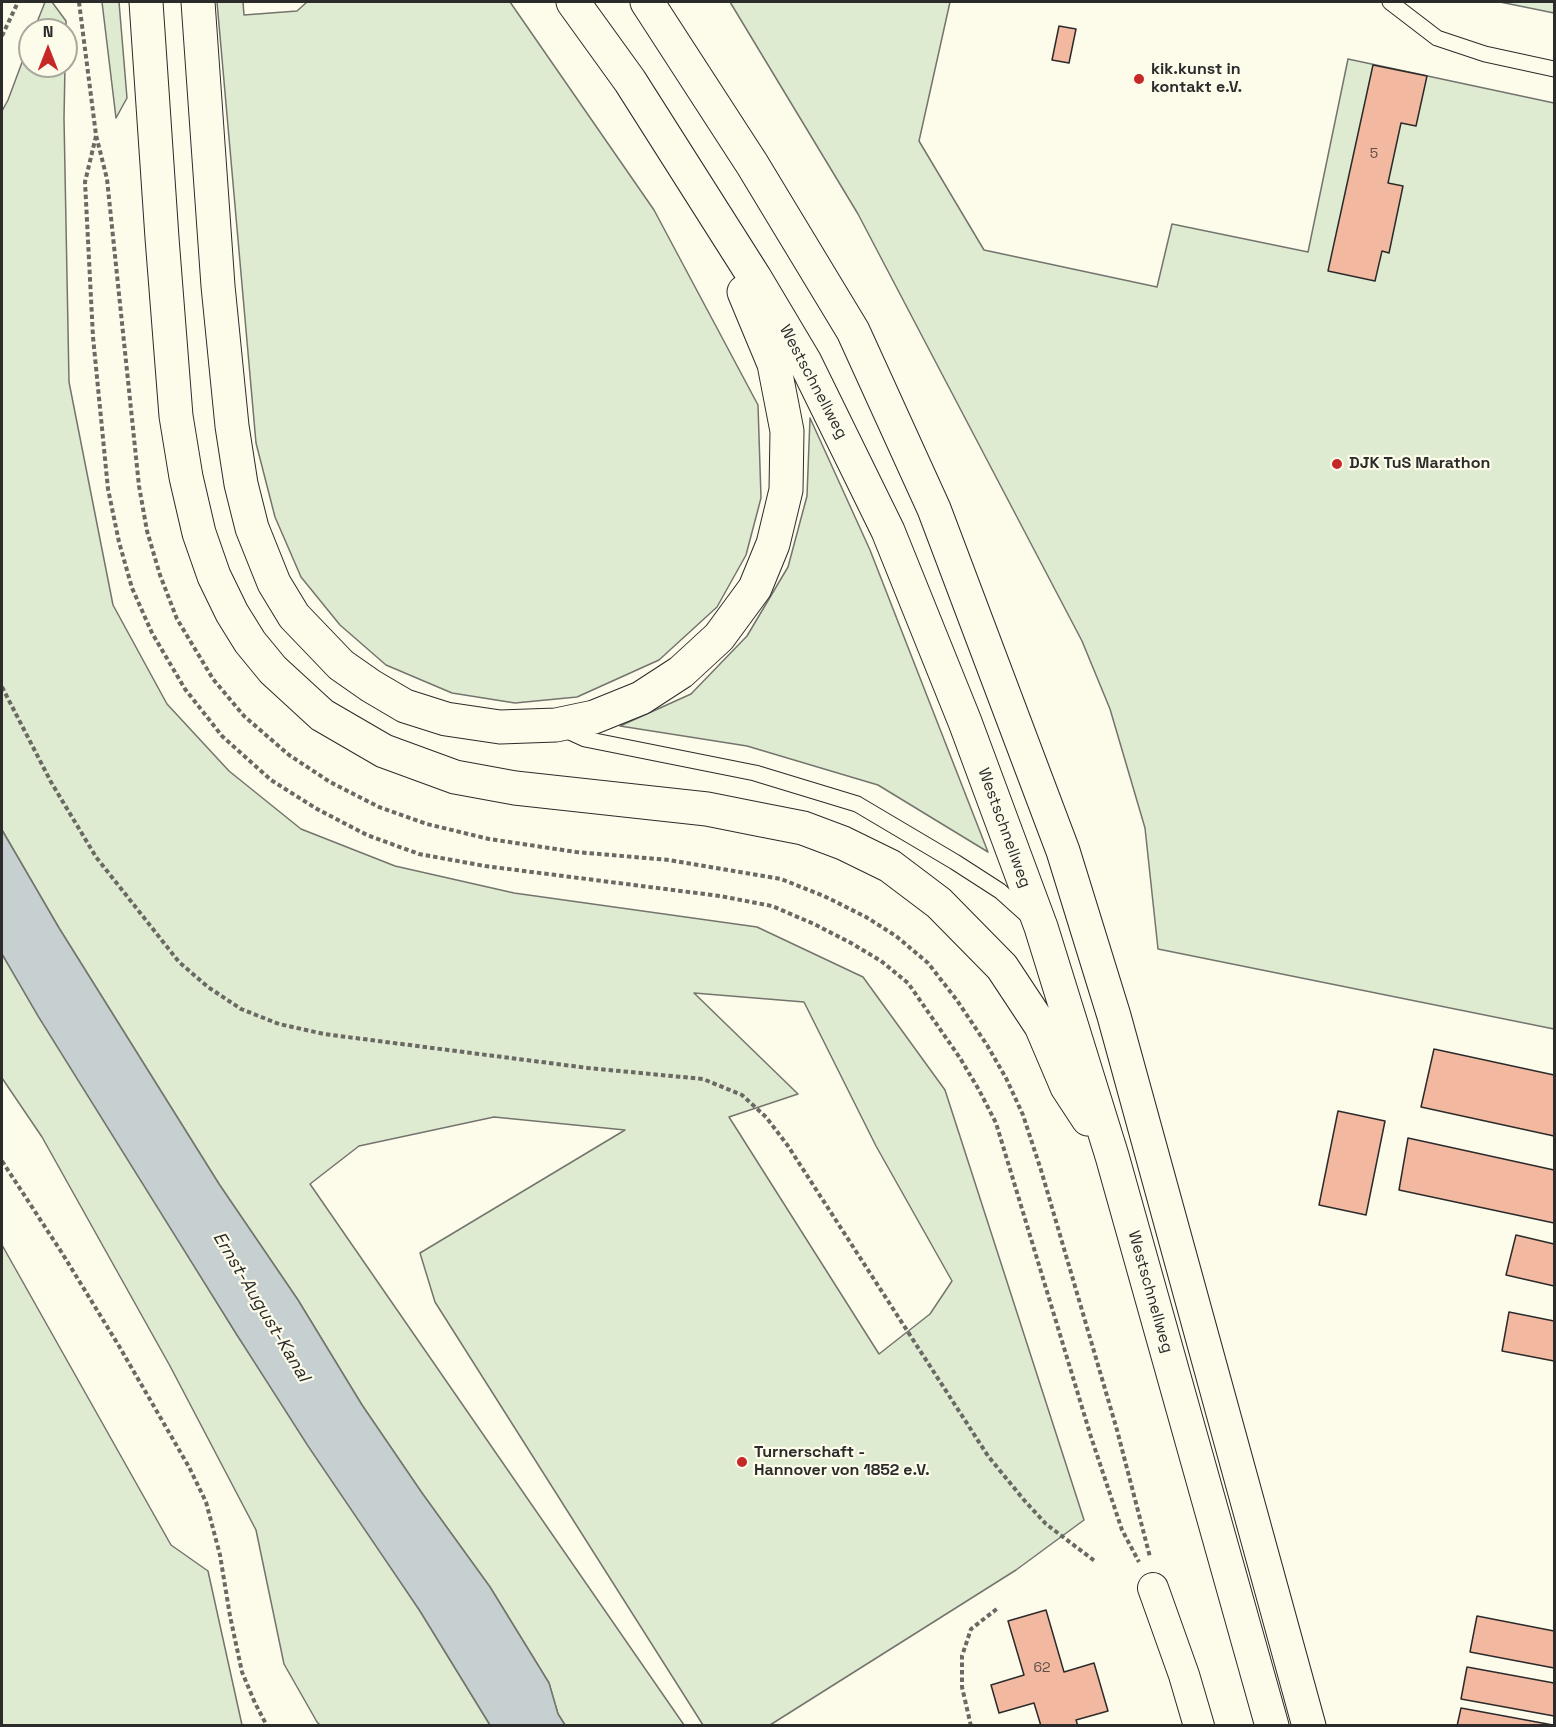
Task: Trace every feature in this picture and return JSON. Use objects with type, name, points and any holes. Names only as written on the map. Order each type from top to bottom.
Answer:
[{"type":"highway","points":[[146,2],[174,392],[186,477],[199,532],[214,576],[249,642],[273,670],[322,716],[384,751],[455,777],[514,788],[707,809],[803,828],[843,843],[890,866],[939,903],[1002,967],[1041,1026],[1067,1088],[1112,1156]]},
{"type":"highway","points":[[198,2],[232,426],[241,484],[252,528],[274,583],[294,616],[340,665],[405,706],[446,719],[500,727],[556,725],[594,717],[641,698],[681,672],[719,637],[755,588],[773,544],[786,490],[787,431],[774,364],[707,202]]},
{"type":"highway","name":"Westschnellweg","points":[[573,2],[630,81],[805,362],[888,531],[965,722],[1041,927],[1112,1156],[1272,1725]]},
{"type":"highway","points":[[647,2],[752,164],[853,331],[934,509],[1067,861],[1114,1016],[1309,1725]]},
{"type":"street","points":[[1154,1588],[1199,1725]]},
{"type":"lane","points":[[1390,2],[1437,38],[1485,54],[1554,69]]},
{"type":"lane","points":[[556,725],[585,739],[755,773],[857,804],[955,861],[1000,891],[1041,927]]},
{"type":"path","points":[[2,36],[18,2]]},
{"type":"path","points":[[79,2],[96,135],[107,179],[131,417],[147,531],[160,575],[177,619],[213,679],[244,716],[289,755],[330,782],[379,807],[427,824],[489,840],[576,852],[669,860],[781,879],[824,896],[866,917],[896,936],[928,963],[987,1045],[1006,1078],[1023,1115],[1117,1430],[1149,1548],[1154,1588]]},
{"type":"path","points":[[96,135],[85,182],[93,338],[108,489],[132,588],[152,633],[185,689],[222,736],[271,780],[317,809],[367,835],[419,854],[484,867],[720,896],[772,906],[851,943],[881,961],[908,983],[960,1058],[980,1090],[996,1123],[1077,1392],[1122,1530],[1154,1588]]},
{"type":"path","points":[[2,687],[51,782],[96,857],[179,962],[208,987],[241,1009],[279,1024],[324,1034],[588,1068],[703,1079],[742,1095],[766,1117],[788,1146],[988,1456],[1046,1524],[1096,1562]]},
{"type":"path","points":[[2,1161],[119,1346],[189,1467],[206,1502],[220,1555],[242,1672],[267,1725]]},
{"type":"path","points":[[971,1725],[962,1687],[962,1656],[971,1629],[998,1608]]},
{"type":"green space","points":[[45,2],[52,2],[64,18],[39,18]]},
{"type":"green space","points":[[102,2],[119,2],[127,98],[116,118]]},
{"type":"green space","points":[[217,2],[243,2],[244,15],[297,11],[307,2],[510,2],[654,210],[758,405],[761,498],[746,555],[717,607],[659,660],[577,697],[515,703],[452,693],[386,665],[340,625],[301,577],[275,517],[256,443]]},
{"type":"green space","name":"DJK TuS Marathon","points":[[730,2],[950,2],[919,141],[984,250],[1157,287],[1172,224],[1308,252],[1348,59],[1554,103],[1554,1029],[1158,949],[1145,828],[1110,709],[1082,641],[858,214]]},
{"type":"green space","points":[[1500,2],[1554,2],[1554,13]]},
{"type":"green space","points":[[18,73],[18,78],[65,78],[69,382],[113,605],[167,704],[229,771],[301,829],[395,866],[514,893],[757,927],[863,977],[945,1090],[1084,1520],[1016,1570],[770,1725],[703,1725],[435,1302],[420,1253],[625,1130],[494,1117],[359,1146],[310,1184],[684,1725],[565,1725],[558,1714],[549,1683],[490,1587],[362,1405],[298,1300],[219,1184],[59,928],[2,830],[2,111]],"holes":[[[694,993],[804,1002],[876,1146],[952,1281],[930,1314],[879,1354],[729,1117],[798,1094]]]},
{"type":"green space","points":[[810,418],[870,550],[988,852],[878,785],[747,746],[620,726],[691,694],[747,636],[788,567],[807,496]]},
{"type":"green space","points":[[2,954],[237,1335],[420,1611],[490,1725],[321,1726],[317,1722],[284,1664],[256,1530],[170,1366],[42,1137],[2,1078]]},
{"type":"green space","points":[[2,1245],[171,1545],[208,1571],[242,1725],[2,1725]]},
{"type":"water","name":"Ernst-August-Kanal","points":[[2,830],[59,928],[219,1184],[298,1300],[362,1405],[490,1587],[549,1683],[558,1714],[565,1725],[490,1725],[420,1611],[308,1446],[237,1335],[38,1016],[2,954]]},
{"type":"building","points":[[1059,26],[1076,29],[1069,63],[1052,60]]},
{"type":"building","points":[[1373,65],[1427,76],[1416,126],[1401,123],[1388,183],[1403,186],[1389,253],[1382,251],[1375,281],[1328,271]]},
{"type":"building","points":[[1434,1049],[1554,1075],[1554,1136],[1421,1107]]},
{"type":"building","points":[[1338,1111],[1385,1121],[1366,1215],[1319,1205]]},
{"type":"building","points":[[1408,1138],[1554,1170],[1554,1223],[1399,1190]]},
{"type":"building","points":[[1516,1235],[1554,1244],[1554,1286],[1506,1275]]},
{"type":"building","points":[[1509,1312],[1554,1321],[1554,1361],[1502,1351]]},
{"type":"building","points":[[1046,1610],[1064,1672],[1094,1663],[1108,1711],[1076,1720],[1078,1726],[1041,1726],[1034,1703],[999,1713],[991,1685],[1024,1675],[1008,1621]]},
{"type":"building","points":[[1477,1616],[1554,1631],[1554,1668],[1470,1652]]},
{"type":"building","points":[[1467,1667],[1554,1683],[1554,1716],[1461,1699]]},
{"type":"building","points":[[1461,1708],[1553,1725],[1553,1726],[1457,1726]]},
{"type":"place","name":"kik.kunst in kontakt e.V.","points":[[1139,79]]},
{"type":"place","name":"DJK TuS Marathon","points":[[1337,464]]},
{"type":"place","name":"Turnerschaft - Hannover von 1852 e.V.","points":[[742,1462]]}]
